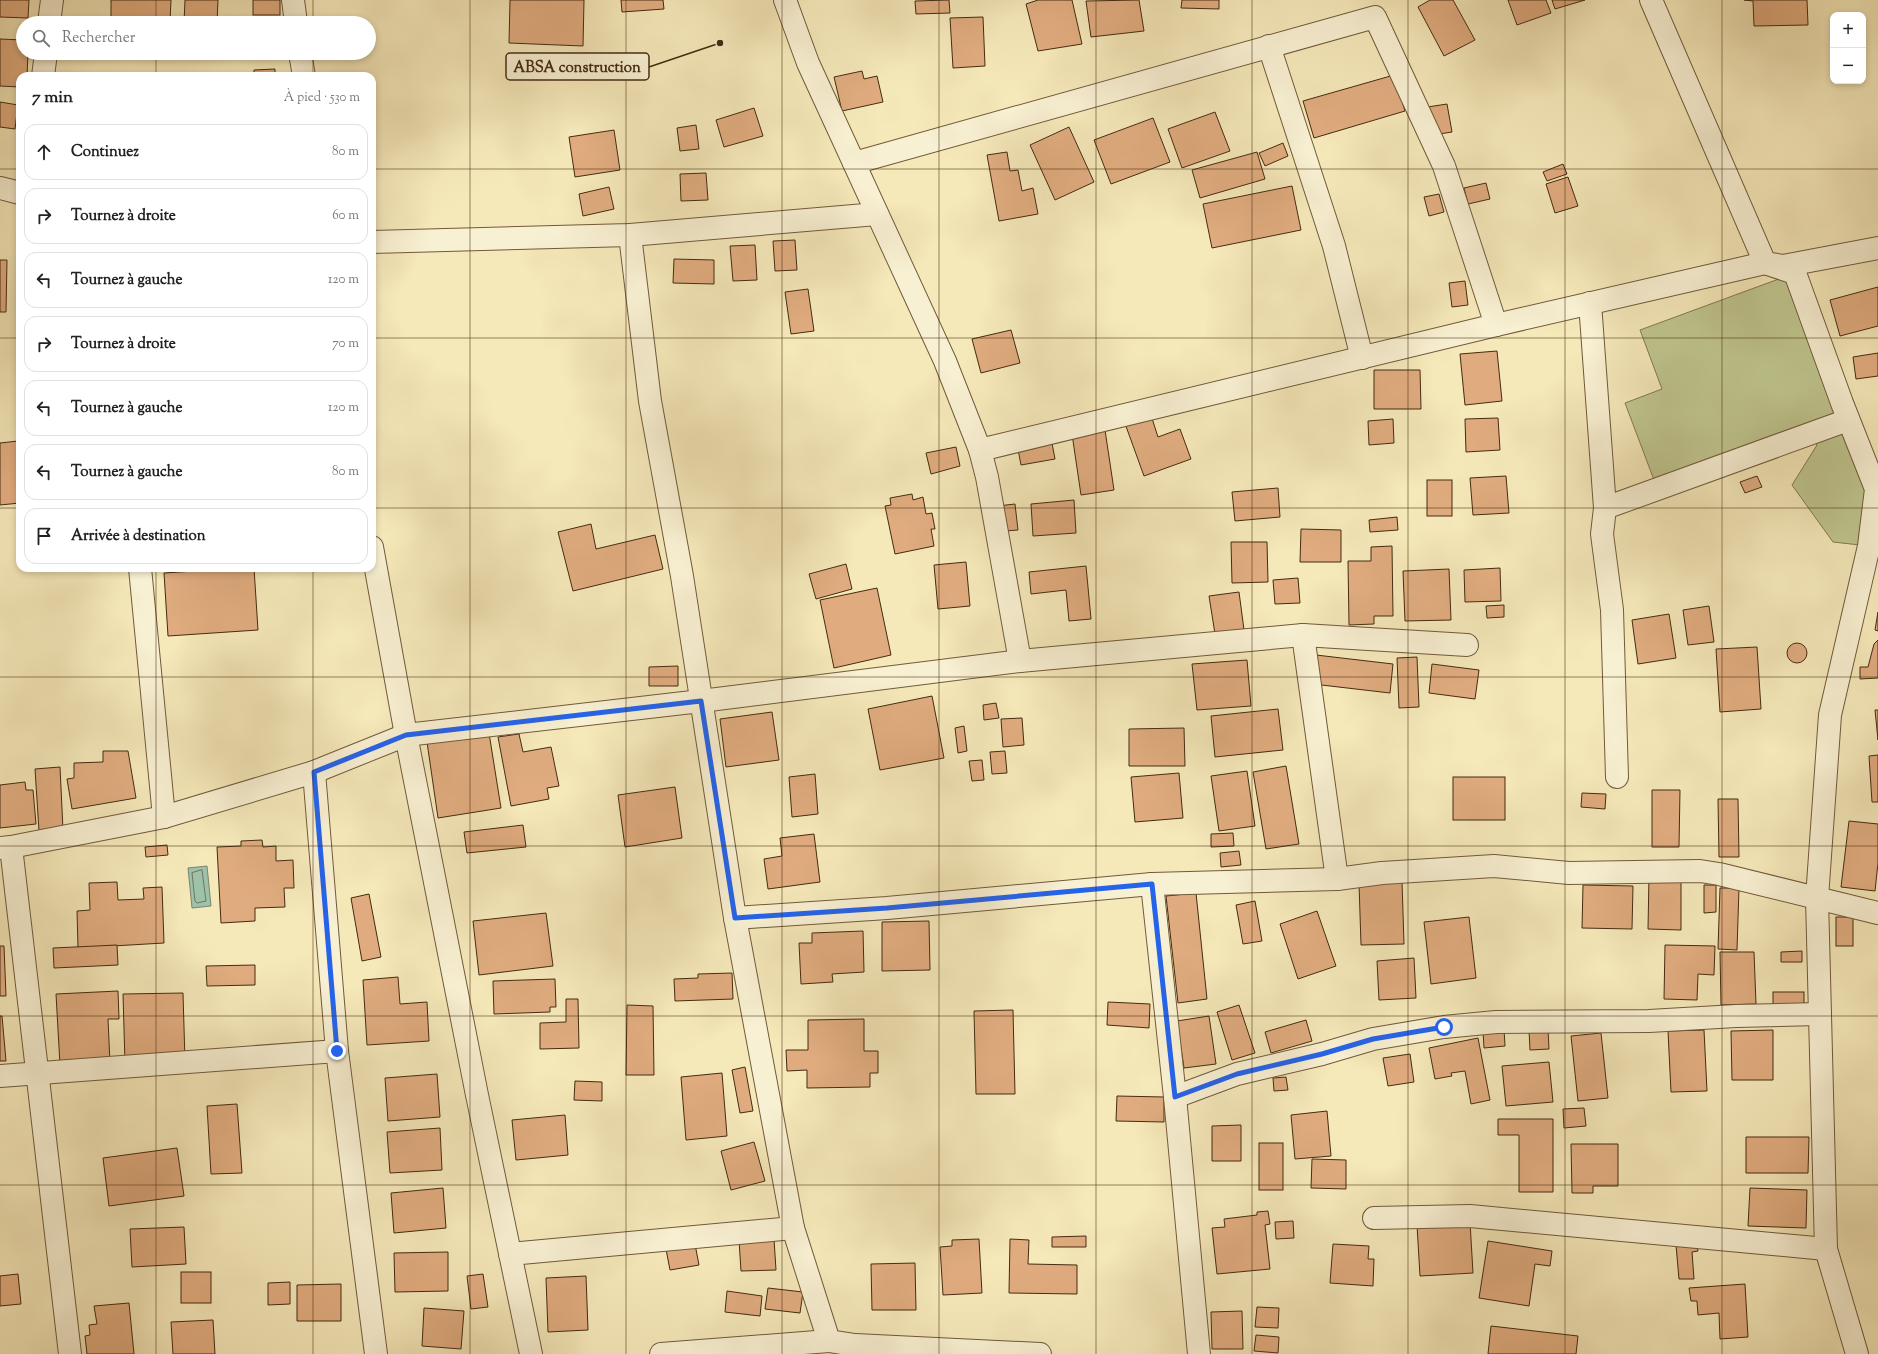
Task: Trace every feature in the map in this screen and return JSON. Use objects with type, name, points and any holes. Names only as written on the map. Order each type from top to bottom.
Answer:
[{"type":"street","points":[[50,16],[52,0]]},
{"type":"street","points":[[293,0],[295,16]]},
{"type":"street","points":[[785,0],[808,63],[945,362],[980,450],[987,477],[1020,661]]},
{"type":"street","points":[[1651,0],[1764,263],[1795,273],[1848,420],[1877,491],[1869,546],[1830,715],[1817,898],[1826,1249],[1857,1354]]},
{"type":"street","points":[[854,163],[1375,16],[1444,166],[1496,325]]},
{"type":"street","points":[[1269,46],[1334,246],[1362,358]]},
{"type":"street","points":[[44,72],[45,60]]},
{"type":"street","points":[[301,60],[303,72]]},
{"type":"street","points":[[0,188],[16,192]]},
{"type":"street","points":[[376,242],[630,235],[877,214]]},
{"type":"street","points":[[630,235],[650,401],[682,576],[735,918],[794,1228],[829,1341]]},
{"type":"street","points":[[980,450],[1496,325],[1764,263],[1783,266],[1878,248]]},
{"type":"street","points":[[1590,303],[1605,508],[1602,534],[1612,610],[1617,777]]},
{"type":"street","points":[[1605,508],[1848,420]]},
{"type":"street","points":[[376,569],[406,735],[477,1095],[531,1354]]},
{"type":"street","points":[[140,572],[164,816]]},
{"type":"street","points":[[1303,635],[1337,879]]},
{"type":"street","points":[[70,1354],[38,1074],[6,848],[164,816],[314,772],[406,735],[701,701],[1020,661],[1303,635],[1467,645]]},
{"type":"street","points":[[314,772],[337,1051],[376,1354]]},
{"type":"street","points":[[735,918],[887,908],[1152,884],[1337,879],[1382,874],[1494,866],[1569,874],[1700,871],[1719,874],[1878,913]]},
{"type":"street","points":[[1152,884],[1175,1097],[1199,1354]]},
{"type":"street","points":[[1175,1097],[1237,1074],[1322,1054],[1373,1039],[1444,1027],[1496,1022],[1649,1021],[1736,1016],[1820,1014]]},
{"type":"street","points":[[0,1076],[337,1051]]},
{"type":"street","points":[[1374,1218],[1470,1216],[1826,1249]]},
{"type":"street","points":[[510,1254],[794,1228]]},
{"type":"street","points":[[661,1354],[829,1341],[860,1349],[1040,1354]]},
{"type":"shaded area","points":[[1795,273],[1876,489],[1869,546],[1833,542],[1792,485],[1817,445],[1800,426],[1654,480],[1625,403],[1662,389],[1640,330]]},
{"type":"water","points":[[207,866],[211,906],[192,908],[188,868]]},
{"type":"building","points":[[0,0],[29,0],[28,16],[0,17]]},
{"type":"building","points":[[111,0],[171,0],[170,16],[111,16]]},
{"type":"building","points":[[185,0],[218,0],[217,16],[184,16]]},
{"type":"building","points":[[253,0],[280,0],[280,15],[253,15]]},
{"type":"building","points":[[510,0],[584,0],[583,46],[509,43]]},
{"type":"building","points":[[621,0],[663,0],[664,9],[622,12]]},
{"type":"building","points":[[949,0],[950,13],[916,14],[915,1]]},
{"type":"building","points":[[1038,0],[1072,0],[1082,44],[1038,51],[1026,4]]},
{"type":"building","points":[[1139,0],[1144,31],[1091,37],[1086,1]]},
{"type":"building","points":[[1182,0],[1219,0],[1219,9],[1181,8]]},
{"type":"building","points":[[1430,0],[1453,0],[1475,40],[1444,56],[1418,7]]},
{"type":"building","points":[[1508,0],[1546,0],[1551,13],[1517,25]]},
{"type":"building","points":[[1552,0],[1585,0],[1555,9]]},
{"type":"building","points":[[1744,0],[1807,0],[1808,25],[1754,26],[1753,1]]},
{"type":"building","points":[[983,17],[985,66],[953,68],[950,18]]},
{"type":"building","points":[[0,39],[16,40],[16,60],[28,60],[27,72],[16,72],[16,87],[0,86]]},
{"type":"building","points":[[275,69],[275,72],[254,72],[254,70]]},
{"type":"building","points":[[862,71],[864,79],[877,76],[883,102],[842,111],[834,77]]},
{"type":"building","points":[[1394,75],[1405,111],[1314,138],[1303,101]]},
{"type":"building","points":[[0,102],[16,105],[15,129],[0,127]]},
{"type":"building","points":[[1447,104],[1452,132],[1426,136],[1421,108]]},
{"type":"building","points":[[754,108],[763,136],[724,147],[716,120]]},
{"type":"building","points":[[1215,112],[1230,151],[1182,168],[1168,129]]},
{"type":"building","points":[[1153,118],[1170,162],[1111,184],[1094,140]]},
{"type":"building","points":[[696,125],[699,149],[680,151],[677,128]]},
{"type":"building","points":[[1069,127],[1094,182],[1055,200],[1030,145]]},
{"type":"building","points":[[614,130],[620,170],[575,177],[569,137]]},
{"type":"building","points":[[1283,143],[1288,156],[1265,166],[1259,153]]},
{"type":"building","points":[[1007,152],[1010,171],[1018,170],[1022,191],[1033,188],[1038,214],[999,221],[987,155]]},
{"type":"building","points":[[1257,152],[1265,179],[1200,198],[1192,170]]},
{"type":"building","points":[[1563,164],[1567,174],[1547,181],[1543,172]]},
{"type":"building","points":[[706,173],[708,200],[681,201],[680,174]]},
{"type":"building","points":[[1568,177],[1578,206],[1555,213],[1546,184]]},
{"type":"building","points":[[1486,183],[1490,199],[1468,204],[1464,188]]},
{"type":"building","points":[[1292,186],[1301,230],[1212,248],[1203,204]]},
{"type":"building","points":[[609,187],[614,209],[583,216],[579,194]]},
{"type":"building","points":[[1439,194],[1444,212],[1429,216],[1424,197]]},
{"type":"building","points":[[795,240],[797,270],[775,271],[773,241]]},
{"type":"building","points":[[755,245],[757,280],[733,281],[730,246]]},
{"type":"building","points":[[674,259],[714,260],[714,284],[673,283]]},
{"type":"building","points":[[0,260],[7,260],[6,312],[0,312]]},
{"type":"building","points":[[1465,281],[1468,305],[1452,307],[1449,283]]},
{"type":"building","points":[[1878,287],[1878,326],[1840,336],[1830,300]]},
{"type":"building","points":[[808,289],[814,331],[791,334],[785,292]]},
{"type":"building","points":[[1011,330],[1020,363],[981,373],[972,339]]},
{"type":"building","points":[[1497,351],[1502,401],[1465,405],[1460,354]]},
{"type":"building","points":[[1878,353],[1878,376],[1856,379],[1853,357]]},
{"type":"building","points":[[1374,370],[1420,370],[1421,409],[1374,409]]},
{"type":"building","points":[[1149,409],[1158,437],[1180,429],[1191,459],[1144,476],[1123,418]]},
{"type":"building","points":[[1498,418],[1500,450],[1466,452],[1465,419]]},
{"type":"building","points":[[1393,419],[1394,443],[1369,445],[1368,421]]},
{"type":"building","points":[[1105,430],[1114,490],[1081,495],[1072,434]]},
{"type":"building","points":[[1051,438],[1055,459],[1021,465],[1017,444]]},
{"type":"building","points":[[16,441],[16,503],[0,505],[0,443]]},
{"type":"building","points":[[956,447],[960,466],[931,474],[926,453]]},
{"type":"building","points":[[1506,476],[1509,513],[1473,515],[1470,478]]},
{"type":"building","points":[[1757,476],[1762,487],[1745,493],[1740,482]]},
{"type":"building","points":[[1427,480],[1452,480],[1452,516],[1427,516]]},
{"type":"building","points":[[1278,488],[1280,517],[1235,521],[1232,492]]},
{"type":"building","points":[[912,494],[913,500],[923,497],[926,514],[932,513],[935,529],[931,529],[934,546],[895,554],[885,506],[891,505],[890,498]]},
{"type":"building","points":[[1074,500],[1076,533],[1033,536],[1031,504]]},
{"type":"building","points":[[1015,504],[1018,530],[992,532],[989,507]]},
{"type":"building","points":[[1397,517],[1398,530],[1370,532],[1369,520]]},
{"type":"building","points":[[591,524],[596,549],[655,535],[663,569],[573,591],[558,532]]},
{"type":"building","points":[[1301,529],[1341,530],[1341,562],[1300,562]]},
{"type":"building","points":[[1231,542],[1267,542],[1268,582],[1232,583]]},
{"type":"building","points":[[1392,546],[1393,616],[1374,616],[1374,624],[1349,625],[1348,561],[1371,561],[1371,547]]},
{"type":"building","points":[[966,562],[970,606],[938,609],[934,565]]},
{"type":"building","points":[[846,564],[852,589],[816,599],[809,574]]},
{"type":"building","points":[[1086,566],[1091,619],[1069,621],[1066,590],[1031,594],[1029,572]]},
{"type":"building","points":[[1500,568],[1501,601],[1465,602],[1464,570]]},
{"type":"building","points":[[1449,569],[1451,620],[1405,621],[1403,571]]},
{"type":"building","points":[[254,572],[258,630],[168,636],[164,573]]},
{"type":"building","points":[[1298,578],[1300,603],[1275,604],[1273,580]]},
{"type":"building","points":[[877,588],[891,655],[834,668],[820,600]]},
{"type":"building","points":[[1239,592],[1244,630],[1215,634],[1209,596]]},
{"type":"building","points":[[1504,605],[1504,617],[1487,618],[1486,606]]},
{"type":"building","points":[[1709,606],[1714,642],[1688,645],[1683,610]]},
{"type":"building","points":[[1878,612],[1878,631],[1875,630]]},
{"type":"building","points":[[1669,614],[1676,658],[1638,664],[1632,620]]},
{"type":"building","points":[[1878,640],[1878,678],[1860,679],[1860,667],[1868,667],[1874,644]]},
{"type":"building","points":[[1797,643],[1804,646],[1807,653],[1804,660],[1797,663],[1790,660],[1787,653],[1790,646]]},
{"type":"building","points":[[1757,647],[1761,709],[1720,712],[1716,649]]},
{"type":"building","points":[[1316,655],[1393,664],[1390,693],[1313,684]]},
{"type":"building","points":[[1417,657],[1419,707],[1399,708],[1397,658]]},
{"type":"building","points":[[1247,660],[1251,706],[1197,710],[1192,664]]},
{"type":"building","points":[[1432,664],[1479,670],[1475,699],[1429,693]]},
{"type":"building","points":[[678,666],[678,686],[649,686],[649,667]]},
{"type":"building","points":[[932,696],[944,758],[880,770],[868,709]]},
{"type":"building","points":[[996,703],[999,718],[984,720],[983,705]]},
{"type":"building","points":[[1278,709],[1283,750],[1215,757],[1211,716]]},
{"type":"building","points":[[1875,710],[1878,710],[1878,740]]},
{"type":"building","points":[[772,712],[779,760],[726,767],[720,719]]},
{"type":"building","points":[[1022,718],[1024,745],[1003,747],[1001,719]]},
{"type":"building","points":[[964,726],[967,751],[958,753],[955,728]]},
{"type":"building","points":[[1184,728],[1185,766],[1129,766],[1129,729]]},
{"type":"building","points":[[489,733],[501,808],[438,818],[427,742]]},
{"type":"building","points":[[519,734],[523,752],[551,747],[559,786],[547,788],[549,799],[511,806],[498,737]]},
{"type":"building","points":[[103,751],[128,751],[136,798],[72,809],[67,779],[74,778],[74,763],[103,762]]},
{"type":"building","points":[[1005,751],[1007,773],[992,774],[990,752]]},
{"type":"building","points":[[1878,755],[1878,802],[1872,802],[1869,756]]},
{"type":"building","points":[[982,760],[984,780],[972,781],[969,761]]},
{"type":"building","points":[[1286,766],[1299,844],[1266,849],[1253,772]]},
{"type":"building","points":[[60,767],[63,830],[39,831],[35,769]]},
{"type":"building","points":[[1247,771],[1255,826],[1219,831],[1211,776]]},
{"type":"building","points":[[1179,773],[1183,818],[1135,822],[1131,777]]},
{"type":"building","points":[[815,774],[818,814],[792,817],[789,777]]},
{"type":"building","points":[[1453,777],[1505,777],[1505,820],[1453,820]]},
{"type":"building","points":[[25,782],[26,790],[33,790],[36,824],[0,828],[0,785]]},
{"type":"building","points":[[675,787],[682,838],[625,847],[618,795]]},
{"type":"building","points":[[1652,790],[1680,790],[1679,847],[1652,847]]},
{"type":"building","points":[[1582,793],[1606,794],[1605,809],[1581,807]]},
{"type":"building","points":[[1718,799],[1738,799],[1739,857],[1719,857]]},
{"type":"building","points":[[1849,821],[1878,824],[1878,863],[1875,891],[1841,887]]},
{"type":"building","points":[[523,825],[526,847],[467,853],[464,832]]},
{"type":"building","points":[[1233,833],[1234,846],[1211,847],[1211,834]]},
{"type":"building","points":[[814,834],[820,882],[768,889],[764,859],[782,856],[780,838]]},
{"type":"building","points":[[262,840],[263,847],[276,846],[276,861],[293,860],[294,888],[284,888],[285,907],[255,908],[255,921],[221,923],[217,847],[241,846],[241,841]]},
{"type":"building","points":[[167,845],[168,855],[146,857],[145,847]]},
{"type":"building","points":[[1239,851],[1241,865],[1221,867],[1220,853]]},
{"type":"building","points":[[1649,876],[1681,877],[1681,930],[1648,929]]},
{"type":"building","points":[[117,882],[118,900],[144,899],[143,888],[162,887],[164,943],[78,948],[77,911],[90,910],[89,883]]},
{"type":"building","points":[[1402,882],[1404,944],[1361,945],[1359,883]]},
{"type":"building","points":[[1583,885],[1633,886],[1632,929],[1582,928]]},
{"type":"building","points":[[1704,885],[1716,885],[1716,912],[1704,913]]},
{"type":"building","points":[[1720,888],[1739,888],[1737,950],[1718,949]]},
{"type":"building","points":[[1196,893],[1207,999],[1178,1003],[1166,896]]},
{"type":"building","points":[[369,894],[381,957],[362,961],[351,898]]},
{"type":"building","points":[[1255,901],[1262,941],[1243,944],[1236,905]]},
{"type":"building","points":[[1317,911],[1336,966],[1298,979],[1280,924]]},
{"type":"building","points":[[546,913],[553,966],[479,975],[473,921]]},
{"type":"building","points":[[1469,917],[1476,978],[1431,984],[1424,922]]},
{"type":"building","points":[[1836,917],[1853,917],[1853,946],[1836,946]]},
{"type":"building","points":[[929,921],[930,970],[882,971],[882,922]]},
{"type":"building","points":[[863,931],[864,972],[832,974],[833,982],[801,984],[799,943],[812,943],[812,933]]},
{"type":"building","points":[[117,945],[118,965],[54,968],[53,948]]},
{"type":"building","points":[[1665,945],[1715,946],[1714,975],[1698,974],[1697,1000],[1664,999]]},
{"type":"building","points":[[0,946],[4,946],[6,996],[0,996]]},
{"type":"building","points":[[1802,951],[1802,962],[1781,962],[1781,952]]},
{"type":"building","points":[[1720,952],[1754,952],[1756,1004],[1721,1005]]},
{"type":"building","points":[[1414,958],[1416,998],[1379,1000],[1377,961]]},
{"type":"building","points":[[255,965],[255,985],[207,986],[206,966]]},
{"type":"building","points":[[732,973],[733,999],[675,1001],[674,979],[698,978],[698,974]]},
{"type":"building","points":[[398,977],[400,1004],[427,1002],[429,1041],[367,1045],[363,980]]},
{"type":"building","points":[[555,979],[556,1007],[550,1007],[550,1012],[494,1014],[493,981]]},
{"type":"building","points":[[118,991],[119,1019],[108,1019],[110,1063],[60,1065],[56,994]]},
{"type":"building","points":[[1773,992],[1804,992],[1804,1006],[1773,1006]]},
{"type":"building","points":[[183,993],[185,1061],[125,1063],[123,994]]},
{"type":"building","points":[[566,999],[578,999],[579,1048],[540,1049],[540,1023],[566,1022]]},
{"type":"building","points":[[1108,1002],[1150,1004],[1149,1028],[1107,1025]]},
{"type":"building","points":[[627,1005],[653,1006],[654,1075],[626,1075]]},
{"type":"building","points":[[1239,1005],[1255,1053],[1232,1060],[1217,1012]]},
{"type":"building","points":[[1013,1010],[1015,1094],[976,1094],[974,1011]]},
{"type":"building","points":[[0,1016],[2,1016],[6,1061],[0,1061]]},
{"type":"building","points":[[1209,1016],[1216,1064],[1184,1068],[1177,1021]]},
{"type":"building","points":[[864,1019],[864,1051],[878,1051],[878,1073],[870,1073],[870,1087],[807,1088],[807,1070],[787,1071],[786,1050],[808,1050],[808,1020]]},
{"type":"building","points":[[1306,1020],[1312,1041],[1271,1053],[1265,1032]]},
{"type":"building","points":[[1504,1029],[1505,1046],[1484,1048],[1483,1030]]},
{"type":"building","points":[[1548,1029],[1549,1049],[1530,1050],[1529,1030]]},
{"type":"building","points":[[1704,1030],[1707,1091],[1671,1092],[1668,1031]]},
{"type":"building","points":[[1773,1030],[1773,1080],[1732,1080],[1731,1031]]},
{"type":"building","points":[[1601,1033],[1608,1098],[1578,1101],[1571,1036]]},
{"type":"building","points":[[1478,1038],[1490,1100],[1471,1104],[1465,1071],[1451,1073],[1452,1076],[1435,1079],[1429,1048]]},
{"type":"building","points":[[1410,1054],[1414,1082],[1388,1086],[1383,1058]]},
{"type":"building","points":[[1549,1062],[1553,1102],[1506,1106],[1502,1066]]},
{"type":"building","points":[[745,1067],[753,1111],[740,1113],[732,1070]]},
{"type":"building","points":[[722,1073],[727,1136],[686,1140],[681,1077]]},
{"type":"building","points":[[437,1074],[440,1117],[388,1121],[385,1078]]},
{"type":"building","points":[[1286,1077],[1288,1090],[1274,1091],[1273,1078]]},
{"type":"building","points":[[575,1081],[602,1082],[602,1101],[574,1100]]},
{"type":"building","points":[[1117,1096],[1164,1097],[1164,1122],[1116,1121]]},
{"type":"building","points":[[237,1104],[242,1173],[211,1174],[207,1106]]},
{"type":"building","points":[[1584,1108],[1586,1126],[1564,1128],[1563,1109]]},
{"type":"building","points":[[1327,1111],[1331,1156],[1295,1159],[1291,1115]]},
{"type":"building","points":[[565,1115],[568,1155],[516,1160],[512,1120]]},
{"type":"building","points":[[1498,1119],[1553,1119],[1553,1192],[1519,1192],[1519,1135],[1498,1135]]},
{"type":"building","points":[[1241,1125],[1241,1161],[1212,1161],[1212,1126]]},
{"type":"building","points":[[440,1128],[442,1170],[390,1173],[387,1132]]},
{"type":"building","points":[[1746,1137],[1809,1137],[1808,1173],[1746,1173]]},
{"type":"building","points":[[754,1142],[765,1181],[731,1190],[721,1151]]},
{"type":"building","points":[[1259,1143],[1283,1143],[1283,1190],[1259,1190]]},
{"type":"building","points":[[1571,1144],[1618,1144],[1618,1186],[1593,1186],[1593,1193],[1572,1193]]},
{"type":"building","points":[[177,1148],[184,1196],[109,1206],[103,1158]]},
{"type":"building","points":[[1312,1159],[1346,1160],[1346,1189],[1311,1188]]},
{"type":"building","points":[[443,1188],[446,1228],[394,1233],[391,1193]]},
{"type":"building","points":[[1750,1188],[1807,1190],[1806,1228],[1748,1226]]},
{"type":"building","points":[[1268,1211],[1270,1224],[1265,1225],[1270,1269],[1217,1274],[1212,1228],[1225,1227],[1224,1219],[1257,1215],[1257,1212]]},
{"type":"building","points":[[1293,1221],[1294,1238],[1276,1239],[1275,1222]]},
{"type":"building","points":[[1470,1222],[1473,1273],[1420,1276],[1417,1225]]},
{"type":"building","points":[[184,1227],[186,1264],[132,1267],[130,1229]]},
{"type":"building","points":[[1086,1236],[1086,1247],[1052,1247],[1052,1237]]},
{"type":"building","points":[[694,1239],[699,1265],[670,1270],[665,1244]]},
{"type":"building","points":[[774,1239],[776,1270],[741,1271],[739,1240]]},
{"type":"building","points":[[979,1239],[982,1293],[943,1295],[940,1247],[952,1246],[952,1240]]},
{"type":"building","points":[[1010,1239],[1029,1240],[1028,1264],[1077,1265],[1077,1294],[1009,1293]]},
{"type":"building","points":[[1488,1241],[1552,1251],[1550,1266],[1535,1264],[1529,1306],[1479,1298]]},
{"type":"building","points":[[1333,1244],[1369,1246],[1368,1259],[1374,1259],[1373,1286],[1330,1283]]},
{"type":"building","points":[[1676,1245],[1697,1246],[1698,1251],[1692,1252],[1694,1279],[1679,1279]]},
{"type":"building","points":[[448,1252],[448,1291],[395,1292],[394,1253]]},
{"type":"building","points":[[915,1263],[916,1310],[872,1310],[871,1264]]},
{"type":"building","points":[[181,1272],[211,1272],[211,1303],[181,1303]]},
{"type":"building","points":[[18,1274],[21,1304],[0,1306],[0,1276]]},
{"type":"building","points":[[483,1274],[488,1307],[471,1309],[467,1276]]},
{"type":"building","points":[[586,1276],[588,1330],[548,1332],[546,1278]]},
{"type":"building","points":[[290,1282],[290,1304],[268,1305],[268,1283]]},
{"type":"building","points":[[341,1284],[341,1321],[297,1321],[297,1285]]},
{"type":"building","points":[[1745,1284],[1748,1337],[1720,1339],[1719,1313],[1698,1315],[1697,1301],[1691,1301],[1689,1288]]},
{"type":"building","points":[[768,1288],[803,1292],[800,1313],[765,1309]]},
{"type":"building","points":[[727,1291],[762,1296],[760,1316],[725,1312]]},
{"type":"building","points":[[129,1303],[134,1354],[87,1354],[85,1336],[90,1335],[89,1325],[97,1324],[94,1306]]},
{"type":"building","points":[[1257,1307],[1279,1308],[1278,1328],[1255,1327]]},
{"type":"building","points":[[424,1308],[464,1311],[461,1349],[422,1346]]},
{"type":"building","points":[[1242,1311],[1243,1349],[1212,1349],[1211,1312]]},
{"type":"building","points":[[213,1320],[215,1354],[173,1354],[171,1322]]},
{"type":"building","points":[[1491,1326],[1578,1336],[1576,1354],[1488,1354]]},
{"type":"building","points":[[1256,1335],[1279,1337],[1278,1353],[1254,1351]]},
{"type":"place","name":"ABSA construction","points":[[720,43]]},
{"type":"route","points":[[337,1051],[314,772],[406,735],[701,701],[735,918],[887,908],[1152,884],[1175,1097],[1237,1074],[1322,1054],[1373,1039],[1444,1027]]}]
